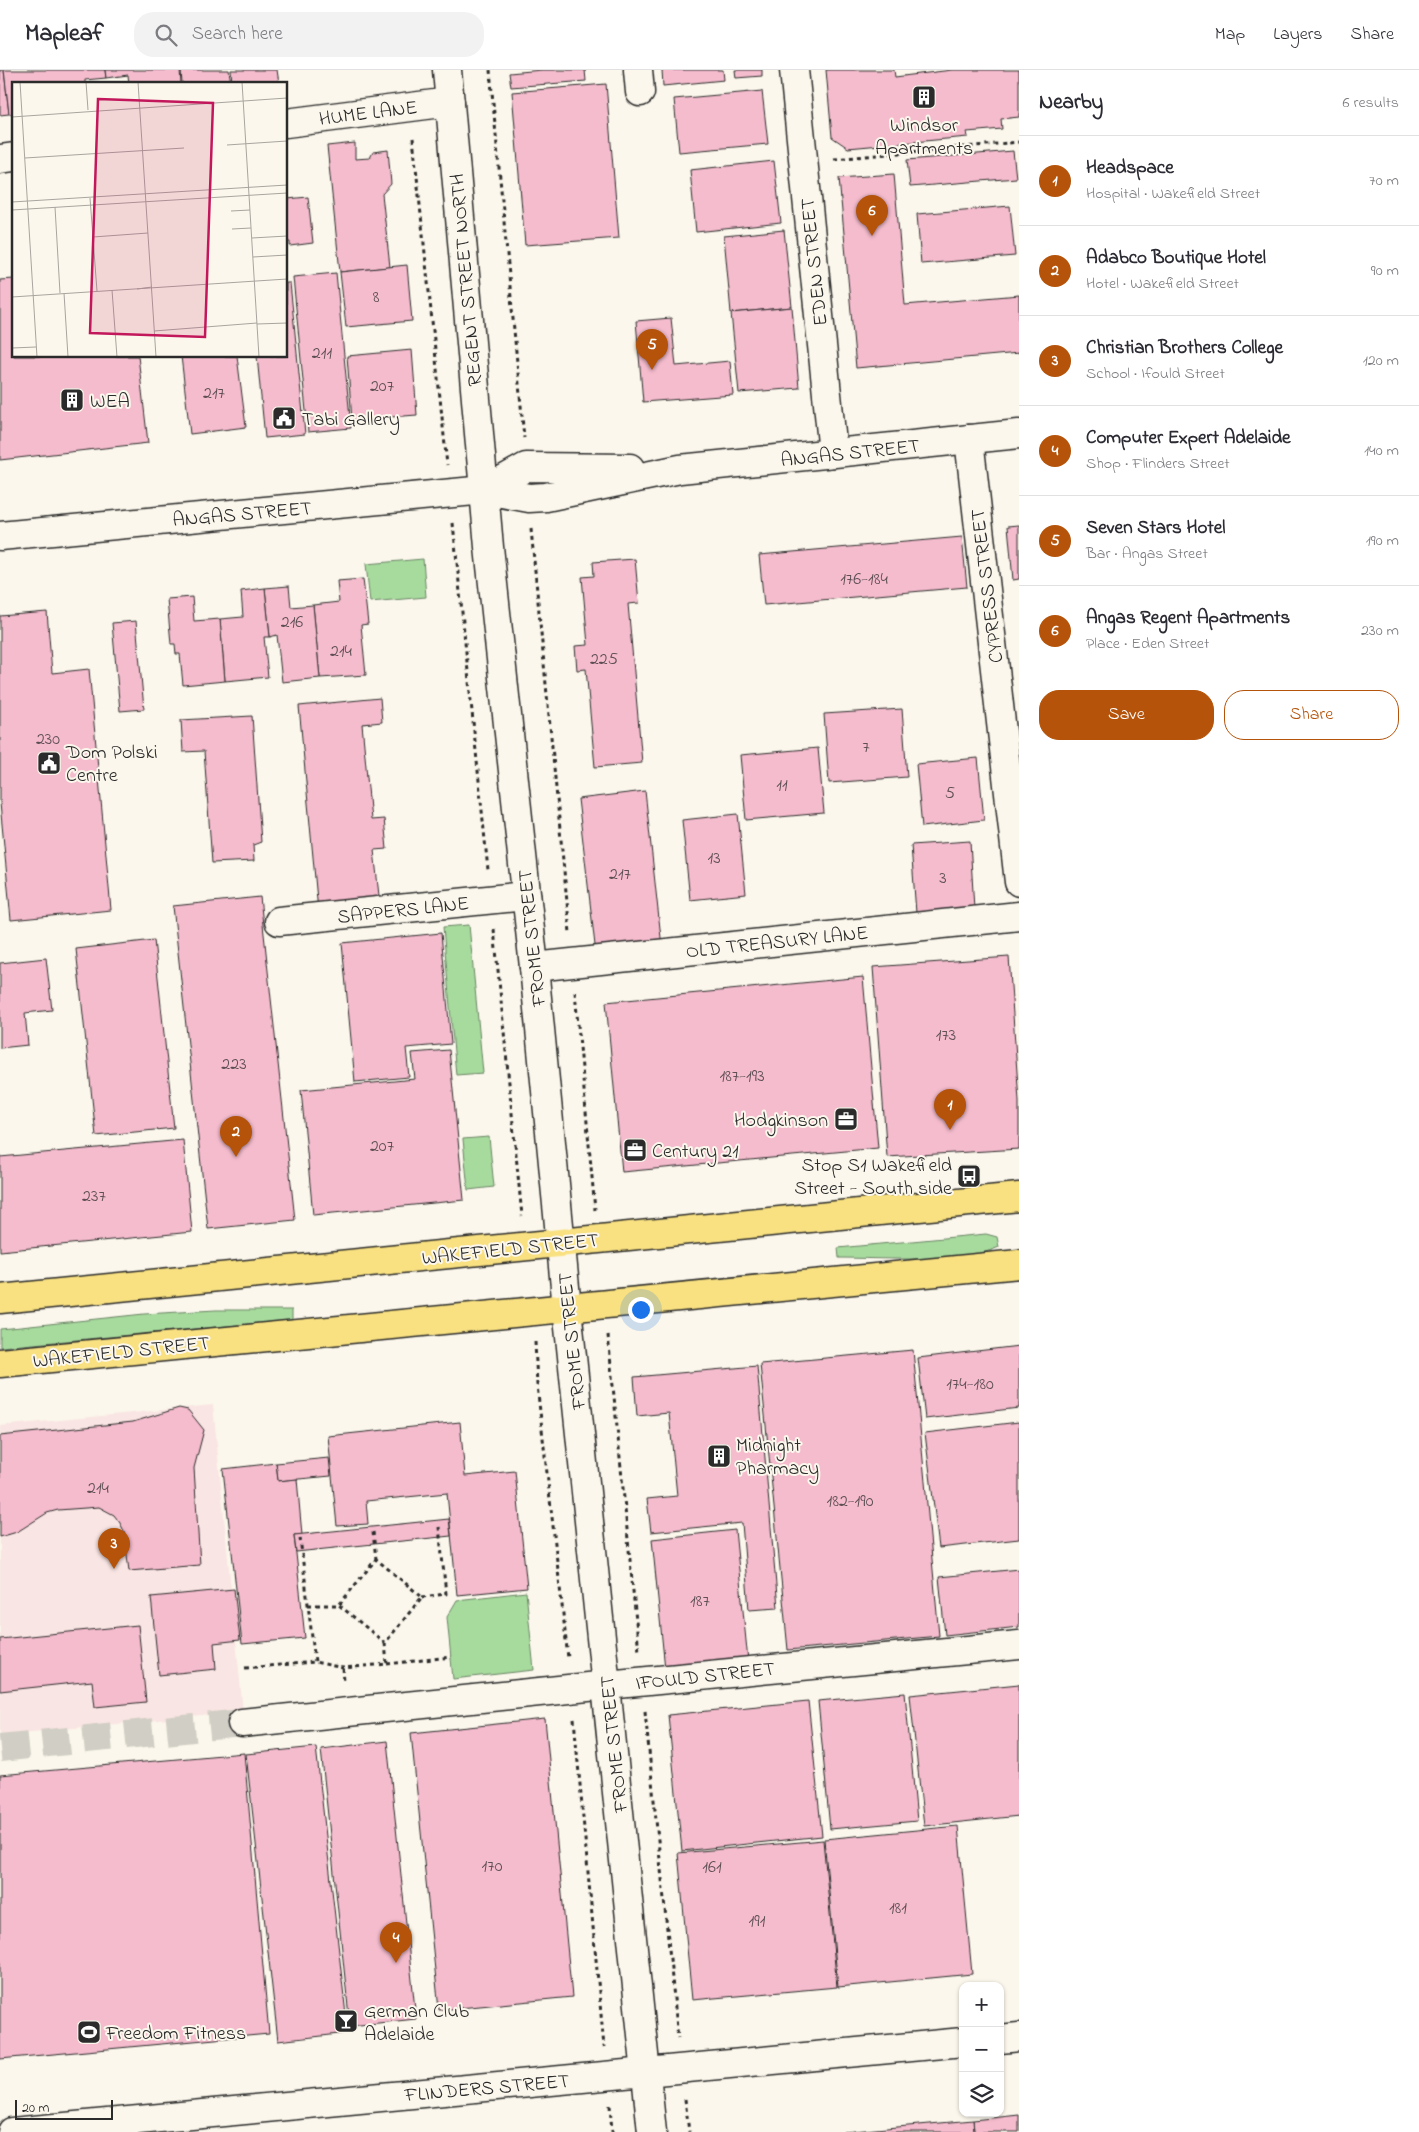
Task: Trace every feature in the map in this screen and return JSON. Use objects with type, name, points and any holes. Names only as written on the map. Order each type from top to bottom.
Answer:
[{"type":"main road","name":"WAKEFIELD STREET","points":[[0,1298],[1019,1197]]},
{"type":"main road","name":"WAKEFIELD STREET","points":[[0,1363],[1019,1264]]},
{"type":"street","name":"REGENT STREET NORTH","points":[[447,70],[477,426],[485,490]]},
{"type":"street","name":"EDEN STREET","points":[[794,70],[832,453]]},
{"type":"street","name":"HUME LANE","points":[[288,123],[450,102]]},
{"type":"street","name":"ANGAS STREET","points":[[0,536],[485,490],[529,498],[551,496],[680,470],[1019,434]]},
{"type":"street","name":"CYPRESS STREET","points":[[969,440],[1019,882]]},
{"type":"street","name":"ANGAS STREET","points":[[485,490],[526,467],[680,470]]},
{"type":"street","name":"FROME STREET","points":[[485,490],[489,547],[534,967],[567,1308],[652,2132]]},
{"type":"street","name":"SAPPERS LANE","points":[[279,921],[526,896]]},
{"type":"street","name":"OLD TREASURY LANE","points":[[534,967],[1019,916]]},
{"type":"street","name":"IFOULD STREET","points":[[242,1723],[1019,1645]]},
{"type":"street","points":[[1004,2039],[1019,2037]]},
{"type":"street","name":"FLINDERS STREET","points":[[12,2132],[959,2042]]},
{"type":"path","points":[[490,70],[526,467]]},
{"type":"path","points":[[410,107],[525,1247]]},
{"type":"path","points":[[833,159],[1019,142]]},
{"type":"path","points":[[529,498],[598,1239]]},
{"type":"path","points":[[604,1304],[613,1372],[642,1682],[688,2132]]},
{"type":"path","points":[[532,1312],[538,1370],[537,1385],[571,1689],[612,2132]]},
{"type":"path","points":[[387,1664],[385,1642],[422,1597],[446,1594],[439,1527]]},
{"type":"path","points":[[373,1532],[376,1559],[422,1597]]},
{"type":"path","points":[[300,1538],[315,1662]]},
{"type":"path","points":[[338,1605],[376,1559]]},
{"type":"path","points":[[308,1605],[338,1605],[385,1642]]},
{"type":"path","points":[[245,1668],[315,1662],[342,1668],[451,1657]]},
{"type":"shaded area","points":[[213,1405],[243,1712],[0,1735],[0,1426]]},
{"type":"green space","points":[[423,559],[426,597],[370,602],[366,564]]},
{"type":"green space","points":[[469,925],[483,1073],[456,1075],[443,927]]},
{"type":"green space","points":[[489,1137],[494,1187],[468,1190],[463,1139]]},
{"type":"green space","points":[[986,1234],[997,1237],[999,1247],[965,1256],[944,1258],[839,1258],[838,1248]]},
{"type":"green space","points":[[216,1310],[292,1310],[292,1320],[0,1347],[0,1329],[144,1314]]},
{"type":"green space","points":[[526,1592],[534,1670],[453,1679],[447,1617],[457,1600]]},
{"type":"building","points":[[0,70],[4,70],[9,114],[0,115]]},
{"type":"building","points":[[4,70],[105,70],[106,78],[85,80],[85,82],[12,82],[12,114],[9,114]]},
{"type":"building","points":[[105,70],[180,70],[181,82],[129,82],[128,75],[106,78]]},
{"type":"building","points":[[181,70],[229,70],[231,82],[182,82]]},
{"type":"building","points":[[231,70],[277,70],[279,82],[232,82]]},
{"type":"building","points":[[542,70],[585,70],[586,81],[511,87],[509,73]]},
{"type":"building","points":[[662,70],[723,70],[724,80],[663,86]]},
{"type":"building","points":[[735,70],[762,70],[762,76],[736,78]]},
{"type":"building","name":"Windsor Apartments","points":[[826,70],[894,70],[895,77],[952,70],[1019,70],[1019,117],[1001,119],[1002,129],[967,132],[968,137],[848,148],[832,137]]},
{"type":"building","points":[[606,84],[619,238],[525,245],[512,92]]},
{"type":"building","points":[[762,91],[768,144],[679,152],[674,99]]},
{"type":"building","points":[[355,143],[355,159],[370,158],[373,152],[388,150],[391,184],[382,194],[390,267],[340,272],[327,146]]},
{"type":"building","points":[[1013,151],[1016,178],[910,187],[907,160]]},
{"type":"building","points":[[774,161],[781,223],[696,232],[690,170]]},
{"type":"building","points":[[894,174],[905,305],[1019,295],[1019,353],[856,368],[839,178]]},
{"type":"building","points":[[308,197],[313,243],[290,246],[290,242],[288,242],[288,199]]},
{"type":"building","points":[[1010,206],[1015,256],[921,264],[917,214]]},
{"type":"building","points":[[784,230],[792,307],[731,313],[724,236]]},
{"type":"building","points":[[407,265],[412,321],[346,327],[340,272]]},
{"type":"building","points":[[336,273],[351,428],[308,432],[293,277]]},
{"type":"building","name":"WEA","points":[[12,279],[12,358],[138,358],[148,443],[0,460],[0,280]]},
{"type":"building","points":[[288,283],[290,283],[305,434],[265,438],[257,358],[288,358]]},
{"type":"building","points":[[792,307],[799,388],[739,393],[731,313]]},
{"type":"building","points":[[671,318],[676,366],[730,361],[733,395],[643,402],[636,321]]},
{"type":"building","points":[[412,350],[417,415],[352,420],[347,356]]},
{"type":"building","points":[[181,358],[237,358],[246,427],[190,434]]},
{"type":"building","points":[[1019,525],[1019,579],[1013,580],[1008,526]]},
{"type":"building","points":[[962,537],[967,587],[764,605],[759,555]]},
{"type":"building","points":[[635,559],[639,603],[628,604],[642,763],[595,767],[586,669],[577,670],[575,646],[588,645],[582,577],[594,576],[593,562]]},
{"type":"building","points":[[363,579],[368,624],[361,625],[366,675],[320,678],[313,605],[339,602],[337,581]]},
{"type":"building","points":[[289,586],[291,607],[313,605],[320,678],[282,682],[277,635],[270,637],[265,588]]},
{"type":"building","points":[[265,588],[270,637],[264,637],[268,677],[225,681],[220,619],[243,617],[241,591]]},
{"type":"building","points":[[192,597],[194,621],[220,619],[225,681],[183,685],[180,654],[176,654],[175,644],[171,644],[167,599]]},
{"type":"building","points":[[47,612],[52,673],[89,669],[111,910],[11,920],[0,803],[0,616]]},
{"type":"building","points":[[136,621],[144,709],[120,711],[112,623]]},
{"type":"building","points":[[380,698],[382,722],[362,724],[371,820],[384,819],[387,849],[374,850],[380,905],[318,911],[299,706]]},
{"type":"building","points":[[902,709],[907,777],[829,783],[824,714]]},
{"type":"building","points":[[252,716],[261,842],[253,845],[254,861],[212,863],[204,751],[183,752],[181,720]]},
{"type":"building","points":[[818,748],[824,813],[746,820],[740,755]]},
{"type":"building","points":[[978,758],[984,820],[922,827],[916,764]]},
{"type":"building","points":[[645,791],[662,947],[596,954],[578,799]]},
{"type":"building","points":[[738,814],[746,894],[690,900],[682,820]]},
{"type":"building","points":[[970,841],[974,909],[916,913],[911,845]]},
{"type":"building","points":[[260,897],[295,1220],[208,1229],[173,906]]},
{"type":"building","points":[[441,933],[451,1044],[406,1048],[409,1077],[355,1082],[342,943]]},
{"type":"building","points":[[154,940],[174,1128],[96,1136],[76,949]]},
{"type":"building","points":[[1009,957],[1019,1101],[1019,1149],[887,1157],[873,967]]},
{"type":"building","points":[[46,958],[52,1010],[25,1013],[28,1045],[0,1048],[0,963]]},
{"type":"building","points":[[863,977],[878,1148],[622,1172],[606,1002]]},
{"type":"building","points":[[449,1050],[464,1200],[313,1215],[301,1090],[415,1079],[412,1053]]},
{"type":"building","points":[[183,1140],[192,1232],[0,1251],[0,1157]]},
{"type":"building","points":[[1019,1346],[1019,1408],[925,1419],[918,1358]]},
{"type":"building","points":[[913,1350],[939,1636],[788,1650],[760,1364]]},
{"type":"building","name":"Midnight Pharmacy","points":[[757,1366],[778,1608],[749,1610],[742,1523],[651,1532],[647,1499],[677,1496],[669,1413],[637,1416],[634,1377]]},
{"type":"building","points":[[179,1408],[188,1410],[204,1430],[194,1468],[200,1565],[129,1571],[124,1531],[114,1515],[99,1507],[58,1510],[47,1513],[17,1532],[0,1537],[0,1436],[133,1422]]},
{"type":"building","points":[[460,1422],[465,1476],[515,1471],[527,1588],[457,1595],[447,1493],[366,1501],[368,1524],[337,1526],[328,1436]]},
{"type":"building","points":[[1019,1422],[1019,1539],[939,1548],[925,1433]]},
{"type":"building","points":[[329,1458],[331,1476],[278,1481],[276,1463]]},
{"type":"building","points":[[276,1463],[278,1481],[297,1479],[302,1535],[294,1535],[305,1638],[242,1644],[223,1469]]},
{"type":"building","points":[[449,1519],[451,1536],[296,1552],[294,1535]]},
{"type":"building","points":[[735,1530],[748,1661],[665,1669],[652,1539]]},
{"type":"building","points":[[1019,1569],[1019,1627],[945,1635],[939,1577]]},
{"type":"building","points":[[234,1589],[240,1640],[214,1643],[216,1669],[159,1675],[151,1597]]},
{"type":"building","points":[[138,1625],[146,1702],[95,1707],[92,1681],[0,1691],[0,1639]]},
{"type":"building","points":[[1019,1684],[1019,1816],[924,1826],[910,1695]]},
{"type":"building","points":[[905,1693],[917,1821],[830,1829],[818,1701]]},
{"type":"building","points":[[808,1701],[822,1836],[682,1851],[668,1715]]},
{"type":"building","points":[[545,1719],[572,1997],[439,2010],[411,1733]]},
{"type":"building","points":[[387,1741],[416,2019],[350,2026],[321,1749]]},
{"type":"building","points":[[316,1747],[348,2033],[278,2041],[246,1754]]},
{"type":"building","points":[[244,1753],[269,2034],[0,2059],[0,1775]]},
{"type":"building","points":[[958,1826],[972,1974],[838,1987],[824,1839]]},
{"type":"building","points":[[823,1840],[837,1987],[692,2000],[678,1853]]},
{"type":"building","points":[[1019,2115],[1019,2132],[974,2132],[973,2120]]},
{"type":"building","points":[[973,2120],[974,2132],[843,2132]]},
{"type":"tunnel","points":[[0,1748],[242,1723]]},
{"type":"place","name":"Windsor Apartments","points":[[924,97]]},
{"type":"place","name":"Angas Regent Apartments","points":[[872,236]]},
{"type":"place","name":"Seven Stars Hotel","points":[[652,370]]},
{"type":"place","name":"WEA","points":[[72,400]]},
{"type":"place","name":"Tabi Gallery","points":[[284,418]]},
{"type":"place","name":"Dom Polski Centre","points":[[49,763]]},
{"type":"place","name":"Hodgkinson","points":[[846,1119]]},
{"type":"place","name":"Headspace","points":[[950,1130]]},
{"type":"place","name":"Century 21","points":[[635,1150]]},
{"type":"place","name":"Adabco Boutique Hotel","points":[[236,1157]]},
{"type":"place","name":"Stop S1 Wakefield Street - South side","points":[[969,1176]]},
{"type":"place","name":"Midnight Pharmacy","points":[[719,1456]]},
{"type":"place","name":"Christian Brothers College","points":[[114,1569]]},
{"type":"place","name":"Computer Expert Adelaide","points":[[396,1963]]},
{"type":"place","name":"German Club Adelaide","points":[[346,2021]]},
{"type":"place","name":"Freedom Fitness","points":[[89,2032]]}]
